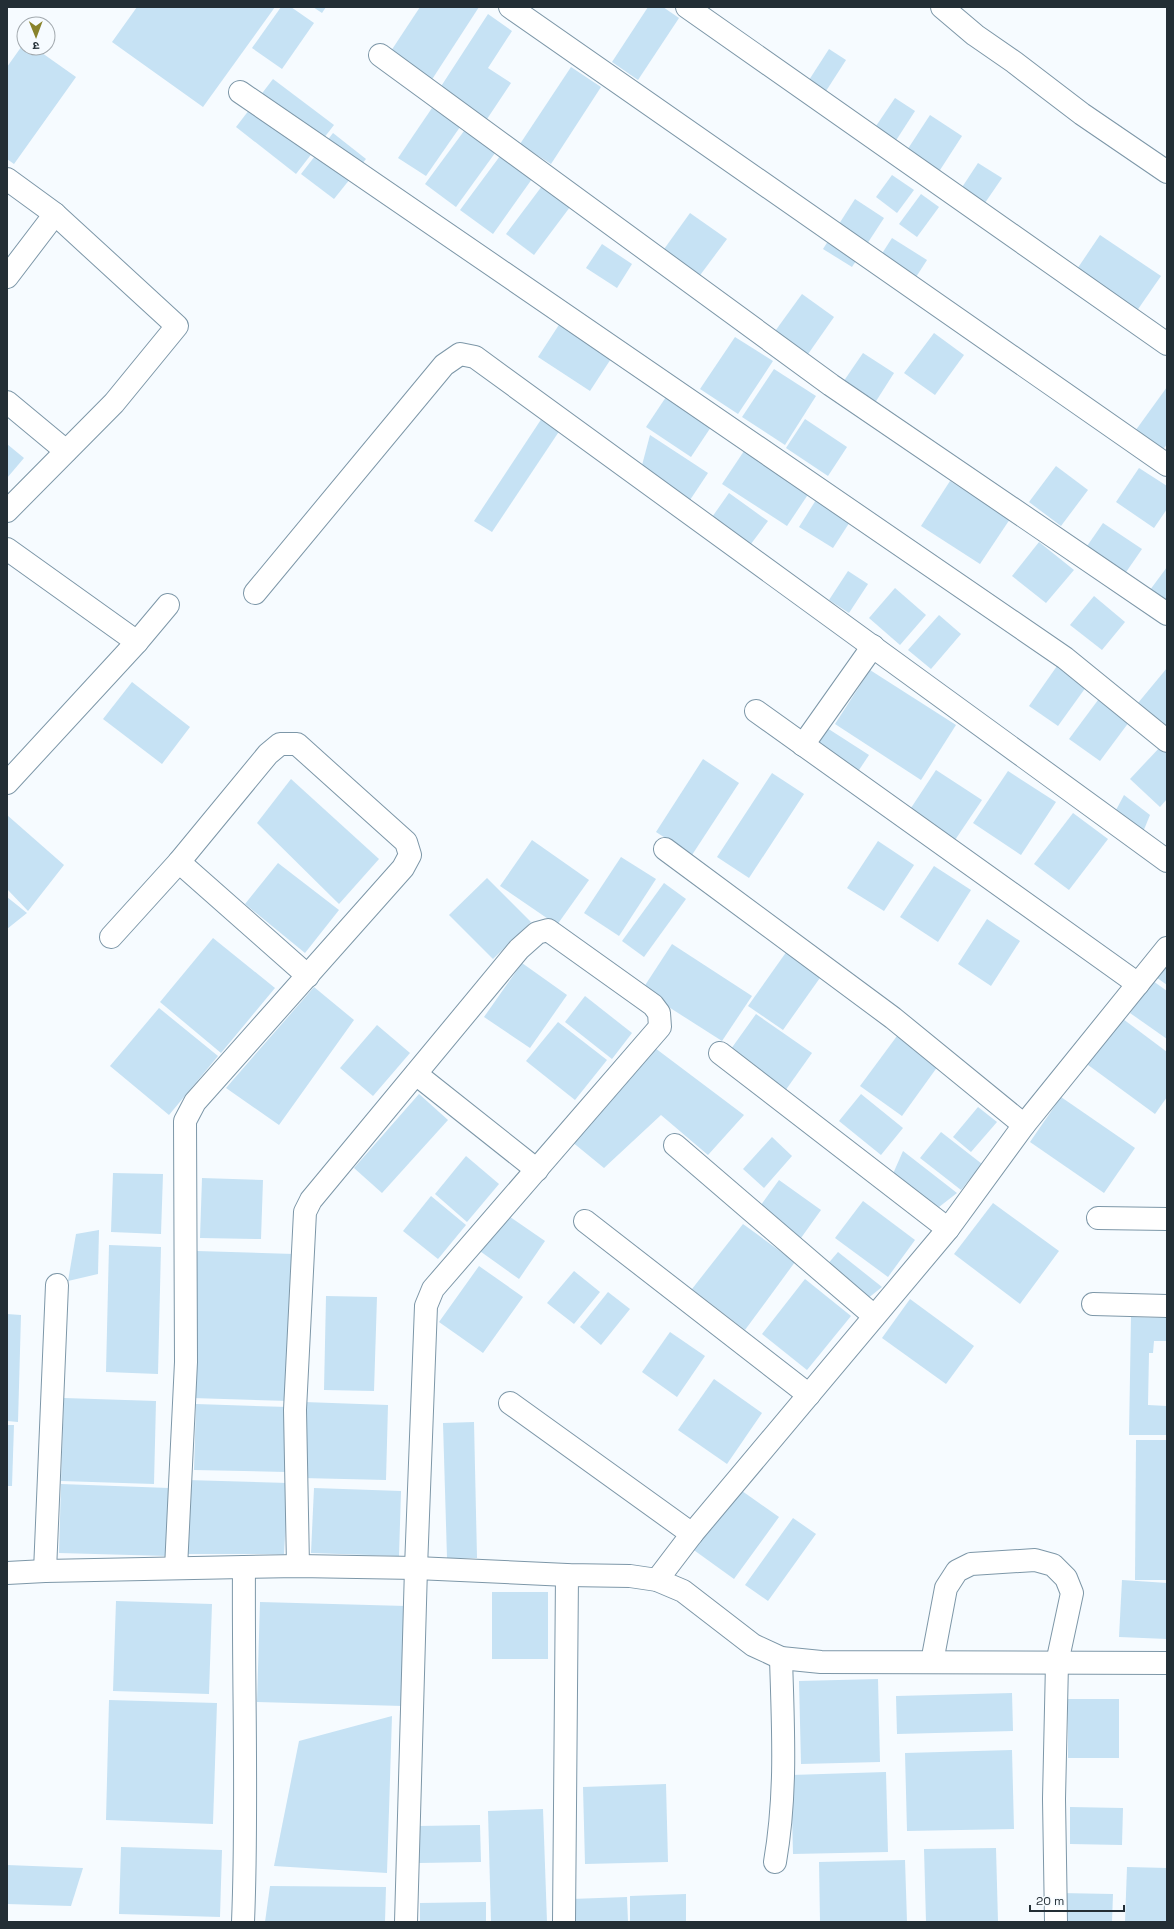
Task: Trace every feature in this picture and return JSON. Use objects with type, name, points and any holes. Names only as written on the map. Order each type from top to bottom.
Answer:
[{"type":"street","points":[[510,7],[1167,465]]},
{"type":"street","points":[[687,7],[1167,344]]},
{"type":"street","points":[[942,7],[975,35],[1014,62],[1082,114],[1167,172]]},
{"type":"street","points":[[380,55],[832,385],[1167,614]]},
{"type":"street","points":[[240,92],[1065,658],[1167,741]]},
{"type":"street","points":[[7,179],[54,214],[178,326],[118,398],[8,508]]},
{"type":"street","points":[[7,277],[54,214]]},
{"type":"street","points":[[255,593],[444,365],[460,354],[475,357],[1167,861]]},
{"type":"street","points":[[7,402],[66,451]]},
{"type":"street","points":[[7,549],[137,642]]},
{"type":"street","points":[[7,783],[137,642],[168,605]]},
{"type":"street","points":[[803,745],[873,646]]},
{"type":"street","points":[[756,711],[1138,984]]},
{"type":"street","points":[[111,937],[179,862],[268,754],[280,744],[297,744],[406,842],[410,855],[403,868],[195,1102],[185,1121],[186,1362],[176,1568]]},
{"type":"street","points":[[665,849],[893,1018],[1024,1126]]},
{"type":"street","points":[[179,862],[308,976]]},
{"type":"street","points":[[298,1566],[295,1410],[305,1212],[311,1200],[519,950],[537,932],[548,930],[556,934],[653,1006],[659,1013],[660,1027],[433,1289],[426,1306],[416,1568],[406,1922]]},
{"type":"street","points":[[657,1580],[692,1534],[948,1229],[1024,1126],[1167,948]]},
{"type":"street","points":[[720,1053],[948,1229]]},
{"type":"street","points":[[416,1074],[537,1170]]},
{"type":"street","points":[[675,1145],[874,1316]]},
{"type":"street","points":[[1098,1218],[1167,1220]]},
{"type":"street","points":[[585,1221],[809,1395]]},
{"type":"street","points":[[45,1570],[57,1285]]},
{"type":"street","points":[[1093,1304],[1167,1306]]},
{"type":"street","points":[[510,1403],[692,1534]]},
{"type":"street","points":[[932,1662],[946,1588],[957,1571],[971,1564],[1035,1560],[1053,1565],[1066,1578],[1072,1593],[1057,1663],[1054,1799],[1056,1922]]},
{"type":"street","points":[[7,1573],[45,1570],[298,1566],[416,1568],[567,1576],[630,1576],[657,1580],[683,1591],[753,1645],[781,1658],[821,1662],[1167,1663]]},
{"type":"street","points":[[243,1922],[246,1861],[243,1669],[244,1567]]},
{"type":"street","points":[[564,1922],[567,1576]]},
{"type":"street","points":[[775,1862],[780,1836],[785,1767],[781,1658]]},
{"type":"building","points":[[137,7],[275,7],[203,107],[112,42]]},
{"type":"building","points":[[281,7],[291,7],[314,23],[282,69],[252,48]]},
{"type":"building","points":[[313,7],[326,7],[322,13]]},
{"type":"building","points":[[420,7],[479,7],[431,81],[389,54]]},
{"type":"building","points":[[648,7],[663,7],[679,18],[638,80],[612,62]]},
{"type":"building","points":[[488,14],[512,31],[488,68],[511,83],[485,122],[438,91]]},
{"type":"building","points":[[829,49],[846,60],[817,105],[800,94]]},
{"type":"building","points":[[16,54],[16,56],[46,56],[76,77],[14,164],[7,159],[7,67]]},
{"type":"building","points":[[571,67],[601,87],[551,164],[520,144]]},
{"type":"building","points":[[273,79],[334,125],[296,174],[236,127]]},
{"type":"building","points":[[895,98],[915,111],[895,142],[874,129]]},
{"type":"building","points":[[432,108],[460,127],[426,176],[398,158]]},
{"type":"building","points":[[930,115],[962,136],[931,184],[898,164]]},
{"type":"building","points":[[464,131],[495,153],[456,207],[425,184]]},
{"type":"building","points":[[333,133],[366,159],[334,199],[301,174]]},
{"type":"building","points":[[500,156],[532,179],[493,234],[460,210]]},
{"type":"building","points":[[978,163],[1002,178],[976,216],[953,201]]},
{"type":"building","points":[[892,175],[914,190],[897,213],[876,197]]},
{"type":"building","points":[[545,182],[573,203],[534,255],[506,234]]},
{"type":"building","points":[[921,194],[939,207],[917,237],[899,224]]},
{"type":"building","points":[[855,199],[884,218],[852,267],[823,249]]},
{"type":"building","points":[[690,213],[727,239],[698,278],[662,252]]},
{"type":"building","points":[[1100,235],[1161,276],[1125,328],[1065,287]]},
{"type":"building","points":[[892,238],[927,260],[907,291],[872,269]]},
{"type":"building","points":[[602,244],[632,264],[617,288],[586,268]]},
{"type":"building","points":[[802,294],[834,317],[806,357],[773,334]]},
{"type":"building","points":[[566,314],[618,348],[590,391],[538,357]]},
{"type":"building","points":[[934,333],[964,355],[935,395],[904,373]]},
{"type":"building","points":[[735,337],[773,361],[738,414],[700,389]]},
{"type":"building","points":[[863,353],[894,373],[871,409],[839,388]]},
{"type":"building","points":[[774,369],[816,396],[785,445],[742,417]]},
{"type":"building","points":[[1167,387],[1167,444],[1160,454],[1133,434]]},
{"type":"building","points":[[666,397],[711,427],[691,457],[646,427]]},
{"type":"building","points":[[544,415],[562,427],[492,532],[474,521]]},
{"type":"building","points":[[805,419],[847,447],[828,476],[786,448]]},
{"type":"building","points":[[650,435],[708,473],[690,500],[641,469]]},
{"type":"building","points":[[7,444],[24,458],[7,478]]},
{"type":"building","points":[[744,451],[809,493],[787,526],[722,484]]},
{"type":"building","points":[[1056,466],[1088,490],[1061,526],[1029,502]]},
{"type":"building","points":[[1139,468],[1167,486],[1167,509],[1154,528],[1116,502]]},
{"type":"building","points":[[950,481],[1010,519],[980,564],[921,526]]},
{"type":"building","points":[[821,492],[855,514],[833,548],[799,527]]},
{"type":"building","points":[[729,493],[768,521],[748,548],[710,520]]},
{"type":"building","points":[[1103,523],[1142,549],[1122,578],[1083,552]]},
{"type":"building","points":[[1039,542],[1074,570],[1046,603],[1012,576]]},
{"type":"building","points":[[1167,567],[1167,602],[1150,590]]},
{"type":"building","points":[[848,571],[868,584],[849,613],[829,600]]},
{"type":"building","points":[[895,588],[926,615],[900,645],[869,618]]},
{"type":"building","points":[[1094,596],[1125,622],[1102,650],[1070,625]]},
{"type":"building","points":[[939,615],[961,634],[931,669],[908,650]]},
{"type":"building","points":[[1057,666],[1086,687],[1058,726],[1029,706]]},
{"type":"building","points":[[1167,668],[1167,726],[1138,703]]},
{"type":"building","points":[[870,670],[956,725],[921,780],[835,724]]},
{"type":"building","points":[[132,682],[190,727],[162,764],[103,719]]},
{"type":"building","points":[[1101,696],[1132,718],[1100,761],[1069,739]]},
{"type":"building","points":[[827,728],[869,755],[857,773],[815,747]]},
{"type":"building","points":[[1161,746],[1167,751],[1167,799],[1160,807],[1130,779]]},
{"type":"building","points":[[703,759],[739,783],[692,855],[656,832]]},
{"type":"building","points":[[936,770],[982,800],[955,840],[909,811]]},
{"type":"building","points":[[1008,771],[1056,802],[1021,855],[973,823]]},
{"type":"building","points":[[772,773],[804,794],[749,878],[717,857]]},
{"type":"building","points":[[291,779],[379,859],[339,904],[257,823]]},
{"type":"building","points":[[1124,795],[1150,815],[1143,832],[1115,812]]},
{"type":"building","points":[[1073,813],[1108,839],[1069,890],[1034,864]]},
{"type":"building","points":[[7,815],[64,865],[28,911],[7,889]]},
{"type":"building","points":[[532,840],[589,880],[557,925],[500,886]]},
{"type":"building","points":[[878,841],[914,865],[884,911],[847,888]]},
{"type":"building","points":[[621,857],[656,879],[619,936],[584,913]]},
{"type":"building","points":[[278,863],[339,910],[305,953],[245,904]]},
{"type":"building","points":[[934,866],[971,890],[938,942],[900,917]]},
{"type":"building","points":[[487,878],[531,922],[493,959],[449,915]]},
{"type":"building","points":[[664,883],[686,899],[644,957],[622,941]]},
{"type":"building","points":[[7,897],[27,913],[7,929]]},
{"type":"building","points":[[987,919],[1020,941],[991,986],[958,964]]},
{"type":"building","points":[[213,938],[275,988],[221,1053],[160,1002]]},
{"type":"building","points":[[672,944],[752,996],[722,1041],[642,990]]},
{"type":"building","points":[[787,951],[822,975],[783,1030],[748,1006]]},
{"type":"building","points":[[1167,957],[1167,985],[1153,975]]},
{"type":"building","points":[[522,963],[567,995],[530,1048],[484,1017]]},
{"type":"building","points":[[1153,981],[1167,991],[1167,1039],[1130,1013]]},
{"type":"building","points":[[314,987],[354,1020],[279,1125],[226,1088]]},
{"type":"building","points":[[585,996],[632,1033],[612,1059],[565,1022]]},
{"type":"building","points":[[159,1008],[218,1056],[169,1115],[110,1066]]},
{"type":"building","points":[[756,1014],[812,1053],[785,1091],[731,1049]]},
{"type":"building","points":[[1119,1016],[1167,1052],[1167,1097],[1155,1114],[1084,1062]]},
{"type":"building","points":[[558,1022],[607,1060],[575,1100],[526,1061]]},
{"type":"building","points":[[377,1025],[410,1053],[373,1096],[340,1068]]},
{"type":"building","points":[[897,1036],[938,1066],[902,1116],[860,1086]]},
{"type":"building","points":[[655,1048],[744,1115],[708,1155],[661,1115],[604,1168],[571,1141]]},
{"type":"building","points":[[419,1094],[448,1120],[382,1193],[354,1168]]},
{"type":"building","points":[[861,1094],[903,1128],[881,1155],[839,1121]]},
{"type":"building","points":[[1061,1097],[1135,1148],[1104,1193],[1030,1142]]},
{"type":"building","points":[[978,1107],[997,1122],[971,1152],[953,1137]]},
{"type":"building","points":[[941,1132],[982,1164],[961,1190],[920,1158]]},
{"type":"building","points":[[772,1137],[792,1156],[764,1188],[743,1169]]},
{"type":"building","points":[[903,1151],[957,1193],[939,1207],[892,1176]]},
{"type":"building","points":[[466,1156],[499,1184],[467,1222],[435,1194]]},
{"type":"building","points":[[113,1173],[163,1174],[161,1234],[111,1232]]},
{"type":"building","points":[[202,1178],[263,1180],[261,1239],[200,1238]]},
{"type":"building","points":[[779,1180],[821,1210],[801,1238],[758,1209]]},
{"type":"building","points":[[431,1196],[466,1225],[438,1259],[403,1231]]},
{"type":"building","points":[[863,1201],[915,1240],[888,1277],[835,1238]]},
{"type":"building","points":[[993,1203],[1059,1251],[1020,1304],[954,1254]]},
{"type":"building","points":[[503,1212],[545,1241],[519,1279],[477,1249]]},
{"type":"building","points":[[743,1224],[795,1262],[745,1330],[692,1289]]},
{"type":"building","points":[[99,1230],[98,1274],[68,1281],[76,1234]]},
{"type":"building","points":[[109,1245],[161,1247],[158,1374],[106,1372]]},
{"type":"building","points":[[197,1251],[294,1254],[289,1401],[192,1398]]},
{"type":"building","points":[[838,1252],[882,1287],[867,1299],[826,1266]]},
{"type":"building","points":[[479,1266],[523,1297],[483,1353],[439,1322]]},
{"type":"building","points":[[574,1271],[600,1292],[574,1324],[547,1303]]},
{"type":"building","points":[[805,1279],[851,1316],[807,1370],[762,1334]]},
{"type":"building","points":[[608,1292],[630,1309],[601,1345],[580,1327]]},
{"type":"building","points":[[326,1296],[377,1297],[374,1391],[324,1390]]},
{"type":"building","points":[[910,1299],[974,1346],[946,1384],[882,1338]]},
{"type":"building","points":[[7,1314],[21,1315],[18,1422],[7,1421]]},
{"type":"building","points":[[1131,1317],[1167,1318],[1167,1341],[1154,1341],[1153,1353],[1149,1353],[1148,1405],[1167,1406],[1167,1435],[1129,1435]]},
{"type":"building","points":[[670,1332],[705,1356],[677,1397],[642,1372]]},
{"type":"building","points":[[714,1379],[762,1413],[727,1464],[678,1430]]},
{"type":"building","points":[[64,1398],[156,1401],[154,1484],[61,1481]]},
{"type":"building","points":[[304,1402],[388,1405],[386,1480],[302,1478]]},
{"type":"building","points":[[196,1404],[288,1407],[286,1472],[194,1470]]},
{"type":"building","points":[[474,1422],[477,1558],[447,1558],[443,1423]]},
{"type":"building","points":[[7,1425],[14,1425],[12,1486],[7,1486]]},
{"type":"building","points":[[1136,1440],[1167,1440],[1167,1580],[1135,1580]]},
{"type":"building","points":[[187,1480],[288,1483],[284,1554],[184,1554]]},
{"type":"building","points":[[61,1484],[169,1488],[167,1556],[59,1553]]},
{"type":"building","points":[[735,1486],[779,1517],[734,1579],[691,1548]]},
{"type":"building","points":[[314,1488],[401,1491],[399,1556],[311,1553]]},
{"type":"building","points":[[793,1518],[816,1534],[768,1601],[745,1585]]},
{"type":"building","points":[[1122,1580],[1167,1583],[1167,1639],[1119,1637]]},
{"type":"building","points":[[492,1592],[548,1592],[548,1659],[492,1659]]},
{"type":"building","points":[[116,1601],[212,1604],[209,1694],[113,1691]]},
{"type":"building","points":[[260,1602],[406,1606],[403,1706],[257,1702]]},
{"type":"building","points":[[878,1679],[880,1762],[801,1764],[799,1681]]},
{"type":"building","points":[[1012,1693],[1013,1731],[897,1734],[896,1696]]},
{"type":"building","points":[[1068,1699],[1119,1699],[1119,1758],[1068,1758]]},
{"type":"building","points":[[109,1700],[217,1703],[213,1824],[106,1820]]},
{"type":"building","points":[[392,1716],[387,1873],[274,1866],[299,1741]]},
{"type":"building","points":[[1012,1750],[1014,1829],[907,1831],[905,1753]]},
{"type":"building","points":[[886,1772],[888,1852],[793,1854],[791,1775]]},
{"type":"building","points":[[666,1784],[668,1862],[585,1864],[583,1787]]},
{"type":"building","points":[[1070,1807],[1123,1808],[1122,1845],[1070,1844]]},
{"type":"building","points":[[543,1809],[547,1922],[491,1922],[488,1811]]},
{"type":"building","points":[[480,1825],[481,1862],[419,1863],[418,1826]]},
{"type":"building","points":[[121,1847],[222,1850],[220,1917],[119,1914]]},
{"type":"building","points":[[996,1848],[998,1922],[926,1922],[924,1849]]},
{"type":"building","points":[[905,1860],[907,1922],[820,1922],[819,1862]]},
{"type":"building","points":[[7,1865],[83,1868],[71,1906],[7,1904]]},
{"type":"building","points":[[1127,1867],[1167,1868],[1167,1922],[1125,1922]]},
{"type":"building","points":[[270,1886],[386,1887],[385,1922],[265,1922]]},
{"type":"building","points":[[1060,1893],[1113,1894],[1112,1922],[1059,1922]]},
{"type":"building","points":[[686,1894],[686,1922],[630,1922],[630,1896]]},
{"type":"building","points":[[627,1897],[628,1922],[571,1922],[571,1899]]},
{"type":"building","points":[[486,1902],[486,1922],[420,1922],[420,1903]]}]
